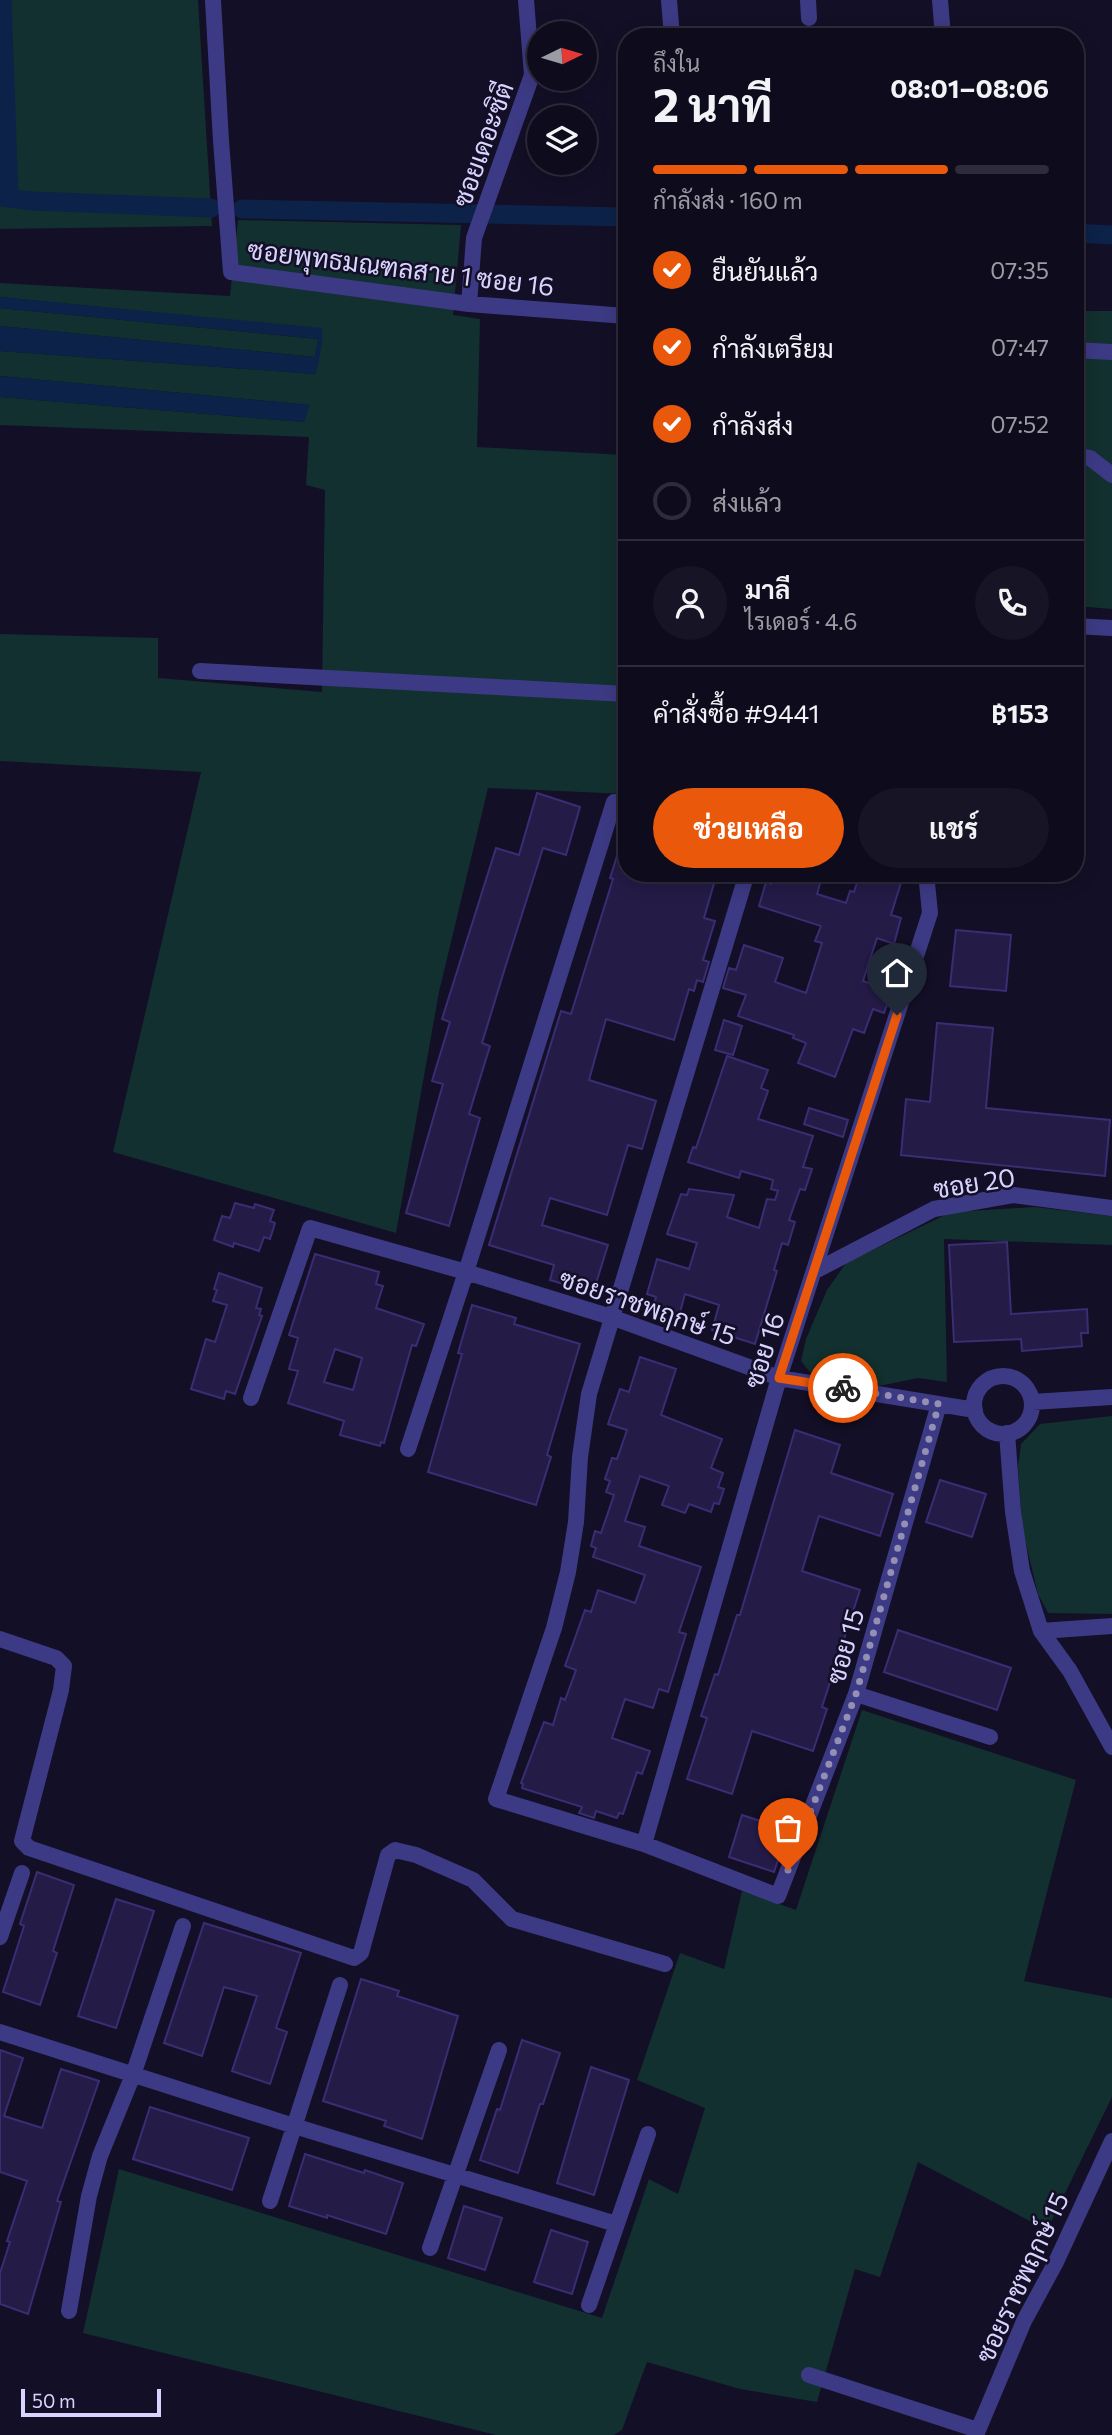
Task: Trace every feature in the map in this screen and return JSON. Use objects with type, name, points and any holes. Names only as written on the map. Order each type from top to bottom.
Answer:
[{"type":"street","name":"ซอยพุทธมณฑลสาย 1 ซอย 16","points":[[213,0],[220,141],[231,272],[469,304],[618,315]]},
{"type":"street","name":"ซอยเดอะซิตี","points":[[469,304],[474,238],[532,75],[526,0]]},
{"type":"street","points":[[669,0],[671,28]]},
{"type":"street","points":[[808,0],[809,18]]},
{"type":"street","points":[[940,0],[942,28]]},
{"type":"street","points":[[1084,351],[1112,352]]},
{"type":"street","points":[[1084,457],[1090,458],[1112,475]]},
{"type":"street","points":[[1084,627],[1112,628]]},
{"type":"street","points":[[200,671],[618,694]]},
{"type":"street","points":[[408,1449],[614,802],[618,803]]},
{"type":"street","points":[[643,1844],[496,1799],[554,1628],[568,1572],[589,1394],[744,882]]},
{"type":"street","name":"ซอย 16","points":[[643,1844],[779,1378],[930,913],[927,882]]},
{"type":"street","name":"ซอย 20","points":[[814,1270],[934,1209],[1013,1195],[1112,1208]]},
{"type":"street","name":"ซอยราชพฤกษ์ 15","points":[[251,1398],[310,1228],[611,1317],[779,1378],[975,1410]]},
{"type":"street","points":[[1000,1376],[1018,1379],[1030,1393],[1032,1402],[1028,1419],[1015,1431],[998,1433],[983,1425],[975,1410],[978,1392],[991,1379],[1000,1376]]},
{"type":"street","points":[[1032,1402],[1112,1397]]},
{"type":"street","name":"ซอย 15","points":[[643,1844],[778,1896],[856,1694],[939,1404]]},
{"type":"street","points":[[1007,1433],[1013,1512],[1022,1571],[1041,1631],[1070,1671],[1112,1746]]},
{"type":"street","points":[[1041,1631],[1112,1626]]},
{"type":"street","points":[[0,1639],[56,1658],[64,1666],[61,1690],[22,1841],[29,1848],[354,1958],[361,1953],[388,1855],[395,1850],[473,1880],[512,1919],[665,1965]]},
{"type":"street","points":[[856,1694],[990,1737]]},
{"type":"street","points":[[0,1937],[22,1873]]},
{"type":"street","points":[[69,2311],[89,2196],[100,2156],[133,2075],[183,1926]]},
{"type":"street","points":[[270,2201],[340,1985]]},
{"type":"street","points":[[0,2032],[294,2126],[616,2224]]},
{"type":"street","points":[[430,2248],[499,2050]]},
{"type":"street","points":[[589,2305],[648,2134]]},
{"type":"street","name":"ซอยราชพฤกษ์ 15","points":[[977,2433],[1024,2321],[1056,2262],[1112,2141]]},
{"type":"street","points":[[809,2375],[977,2433]]},
{"type":"green space","points":[[0,0],[198,0],[212,226],[0,229]]},
{"type":"green space","points":[[238,220],[461,225],[453,315],[480,319],[477,447],[618,455],[618,794],[488,788],[439,992],[396,1233],[113,1152],[201,772],[0,761],[0,634],[158,638],[158,678],[322,692],[325,490],[306,485],[309,437],[0,425],[0,397],[304,422],[309,405],[0,376],[0,351],[315,374],[322,329],[0,297],[0,283],[230,296]]},
{"type":"green space","points":[[0,308],[318,339],[315,357],[0,326]]},
{"type":"green space","points":[[1084,311],[1112,311],[1112,609],[1084,607]]},
{"type":"green space","points":[[1035,1207],[1112,1216],[1112,1245],[944,1239],[947,1382],[918,1378],[879,1386],[813,1376],[801,1361],[806,1339],[827,1290],[846,1263],[951,1212]]},
{"type":"green space","points":[[1112,1416],[1112,1614],[1048,1613],[1038,1594],[1022,1527],[1018,1466],[1021,1444],[1040,1424]]},
{"type":"green space","points":[[862,1710],[1076,1780],[1024,1981],[1112,1998],[1112,2097],[1047,2230],[918,2162],[880,2277],[855,2269],[817,2402],[740,2389],[647,2362],[622,2430],[614,2435],[496,2435],[83,2333],[119,2169],[602,2318],[649,2179],[678,2194],[705,2108],[637,2080],[680,1953],[724,1969],[742,1891],[796,1910]]},
{"type":"water","points":[[0,297],[322,328],[322,344],[316,374],[0,351],[0,326],[315,357],[318,339],[0,308]]},
{"type":"water","points":[[0,376],[310,405],[304,422],[0,397]]},
{"type":"building","points":[[537,793],[580,807],[566,855],[543,848],[505,968],[482,1043],[490,1046],[469,1114],[480,1118],[449,1226],[406,1213],[443,1084],[432,1081],[450,1022],[442,1019],[496,848],[519,855]]},
{"type":"building","points":[[618,853],[618,882],[714,882],[704,918],[715,921],[703,960],[709,962],[703,982],[697,980],[694,991],[689,989],[674,1040],[606,1019],[589,1080],[656,1101],[642,1149],[628,1145],[607,1215],[550,1198],[542,1225],[608,1245],[593,1293],[550,1280],[554,1265],[489,1245],[561,1011],[571,1014],[613,879],[610,878]]},
{"type":"building","points":[[766,882],[820,882],[817,894],[846,903],[857,882],[901,882],[891,915],[901,918],[894,944],[877,938],[863,981],[892,991],[884,1013],[873,1009],[864,1033],[853,1029],[835,1077],[798,1063],[806,1043],[793,1038],[794,1035],[738,1016],[746,995],[723,988],[729,968],[736,970],[744,945],[783,958],[775,982],[806,993],[822,943],[815,941],[821,926],[759,906]]},
{"type":"building","points":[[956,930],[1011,935],[1006,991],[950,986]]},
{"type":"building","points":[[724,1020],[742,1026],[733,1055],[715,1050]]},
{"type":"building","points":[[937,1023],[993,1028],[986,1108],[1110,1120],[1105,1176],[901,1155],[906,1099],[930,1102]]},
{"type":"building","points":[[727,1056],[768,1070],[761,1088],[768,1091],[758,1119],[813,1136],[803,1167],[812,1169],[805,1190],[800,1189],[789,1220],[795,1222],[788,1245],[782,1243],[774,1270],[777,1271],[755,1344],[712,1330],[719,1305],[685,1294],[679,1316],[653,1308],[656,1297],[647,1294],[657,1259],[689,1269],[697,1243],[667,1234],[681,1194],[687,1195],[689,1189],[734,1195],[727,1217],[759,1228],[767,1199],[775,1200],[778,1191],[771,1189],[773,1180],[741,1171],[739,1178],[688,1162],[693,1147],[696,1148]]},
{"type":"building","points":[[809,1108],[848,1120],[843,1137],[804,1124]]},
{"type":"building","points":[[235,1203],[254,1208],[255,1204],[274,1210],[270,1221],[275,1223],[270,1239],[264,1237],[259,1251],[234,1243],[233,1247],[214,1240],[222,1216],[230,1218]]},
{"type":"building","points":[[1007,1242],[1011,1314],[1087,1309],[1088,1333],[1081,1333],[1082,1346],[1022,1351],[1021,1339],[954,1342],[949,1245]]},
{"type":"building","points":[[315,1254],[379,1272],[376,1284],[383,1286],[376,1308],[424,1324],[416,1346],[412,1345],[384,1443],[381,1442],[380,1446],[340,1435],[344,1421],[288,1403],[298,1371],[289,1369],[298,1338],[289,1335]],"holes":[[[335,1349],[362,1358],[353,1390],[324,1382]]]},
{"type":"building","points":[[219,1273],[262,1288],[256,1308],[261,1309],[259,1315],[262,1316],[235,1394],[226,1391],[224,1399],[191,1389],[206,1339],[215,1342],[227,1305],[213,1301]]},
{"type":"building","points":[[472,1305],[516,1318],[514,1324],[580,1344],[547,1455],[551,1457],[536,1505],[428,1472],[462,1354],[458,1353]]},
{"type":"building","points":[[640,1357],[676,1369],[661,1415],[722,1439],[711,1468],[723,1473],[718,1487],[724,1489],[719,1504],[714,1503],[711,1512],[689,1504],[685,1513],[662,1505],[669,1486],[640,1476],[625,1521],[645,1527],[639,1546],[701,1567],[679,1632],[686,1634],[668,1692],[659,1689],[653,1708],[625,1699],[612,1738],[650,1751],[642,1774],[637,1772],[623,1814],[619,1813],[617,1818],[596,1811],[594,1818],[579,1813],[582,1807],[522,1788],[521,1783],[544,1722],[553,1725],[561,1698],[565,1700],[576,1670],[565,1666],[585,1610],[591,1612],[598,1590],[635,1603],[645,1575],[593,1557],[596,1548],[591,1546],[595,1531],[601,1533],[614,1495],[606,1492],[610,1481],[605,1479],[612,1458],[617,1459],[627,1430],[608,1424],[620,1389],[629,1392]]},
{"type":"building","points":[[795,1430],[840,1445],[831,1473],[893,1494],[880,1536],[819,1516],[802,1571],[860,1590],[822,1707],[827,1709],[813,1751],[752,1731],[732,1794],[687,1779],[707,1718],[701,1716],[715,1674],[718,1675],[737,1615],[740,1615]]},
{"type":"building","points":[[940,1480],[986,1494],[972,1537],[926,1522]]},
{"type":"building","points":[[898,1630],[1011,1668],[997,1710],[884,1672]]},
{"type":"building","points":[[742,1815],[788,1830],[774,1872],[729,1857]]},
{"type":"building","points":[[37,1872],[74,1885],[53,1951],[57,1953],[40,2005],[3,1992],[24,1926],[20,1924]]},
{"type":"building","points":[[116,1899],[154,1911],[116,2028],[78,2016]]},
{"type":"building","points":[[204,1923],[301,1953],[276,2028],[287,2032],[270,2084],[232,2071],[257,1996],[224,1987],[202,2056],[164,2043]]},
{"type":"building","points":[[361,1979],[399,1991],[397,1996],[458,2016],[422,2139],[384,2126],[386,2121],[323,2101]]},
{"type":"building","points":[[522,2040],[560,2053],[518,2173],[480,2160],[497,2109],[500,2110]]},
{"type":"building","points":[[0,2050],[23,2058],[4,2116],[42,2128],[61,2069],[99,2081],[57,2201],[61,2202],[28,2314],[0,2304],[0,2273],[10,2242],[7,2241],[27,2181],[0,2172]]},
{"type":"building","points":[[591,2067],[629,2080],[594,2195],[557,2183]]},
{"type":"building","points":[[150,2107],[249,2138],[232,2190],[133,2159]]},
{"type":"building","points":[[305,2154],[403,2183],[386,2234],[289,2206]]},
{"type":"building","points":[[464,2206],[502,2218],[485,2270],[448,2258]]},
{"type":"building","points":[[551,2230],[588,2242],[572,2294],[534,2282]]},
{"type":"waterway","points":[[2,0],[9,198]]},
{"type":"waterway","points":[[0,197],[32,201],[211,208]]},
{"type":"waterway","points":[[242,209],[618,217]]},
{"type":"waterway","points":[[1084,234],[1112,235]]},
{"type":"way so far","points":[[788,1870],[856,1694],[939,1404],[843,1388]]},
{"type":"route","points":[[843,1388],[779,1378],[897,1015]]}]
